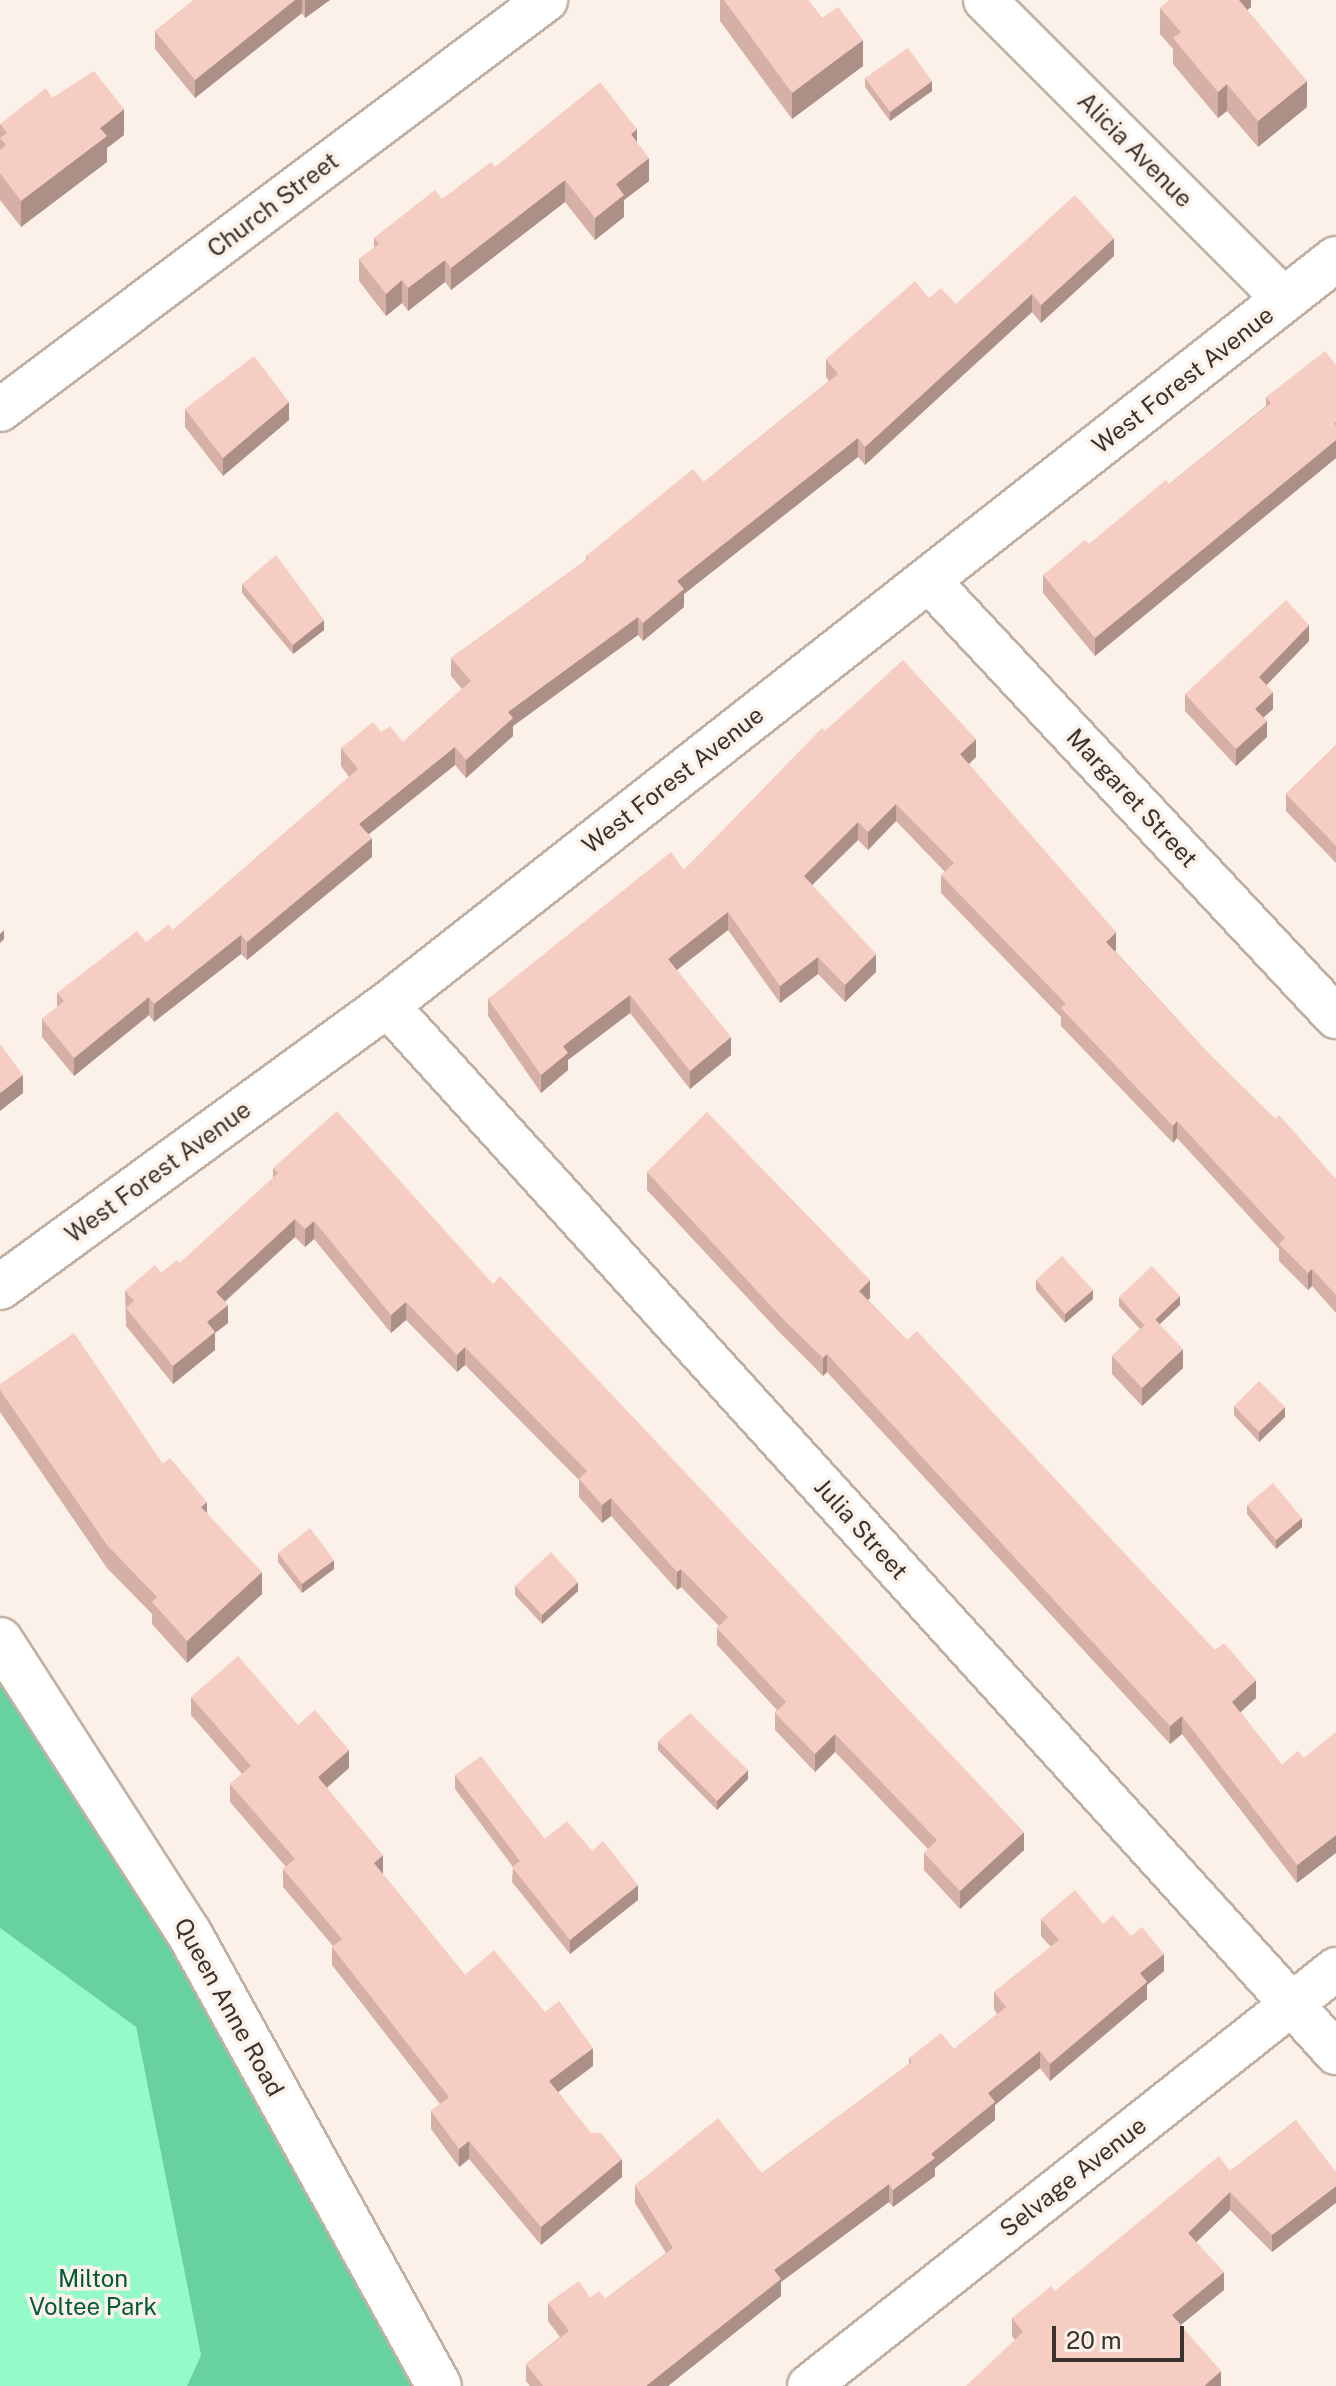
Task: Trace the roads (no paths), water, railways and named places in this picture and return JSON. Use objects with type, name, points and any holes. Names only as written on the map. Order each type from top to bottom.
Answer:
[{"type":"street","name":"Church Street","points":[[0,410],[546,0]]},
{"type":"street","name":"Alicia Avenue","points":[[985,0],[1285,300]]},
{"type":"street","name":"West Forest Avenue","points":[[0,1287],[387,1005],[1336,259]]},
{"type":"street","name":"Margaret Street","points":[[928,580],[1336,1017]]},
{"type":"street","name":"Julia Street","points":[[387,1005],[1336,2053]]},
{"type":"street","name":"Queen Anne Road","points":[[0,1640],[189,1933],[439,2386]]},
{"type":"street","name":"Selvage Avenue","points":[[809,2386],[1336,1969]]},
{"type":"park label","name":"Milton Voltee Park","points":[[93,2293]]}]
